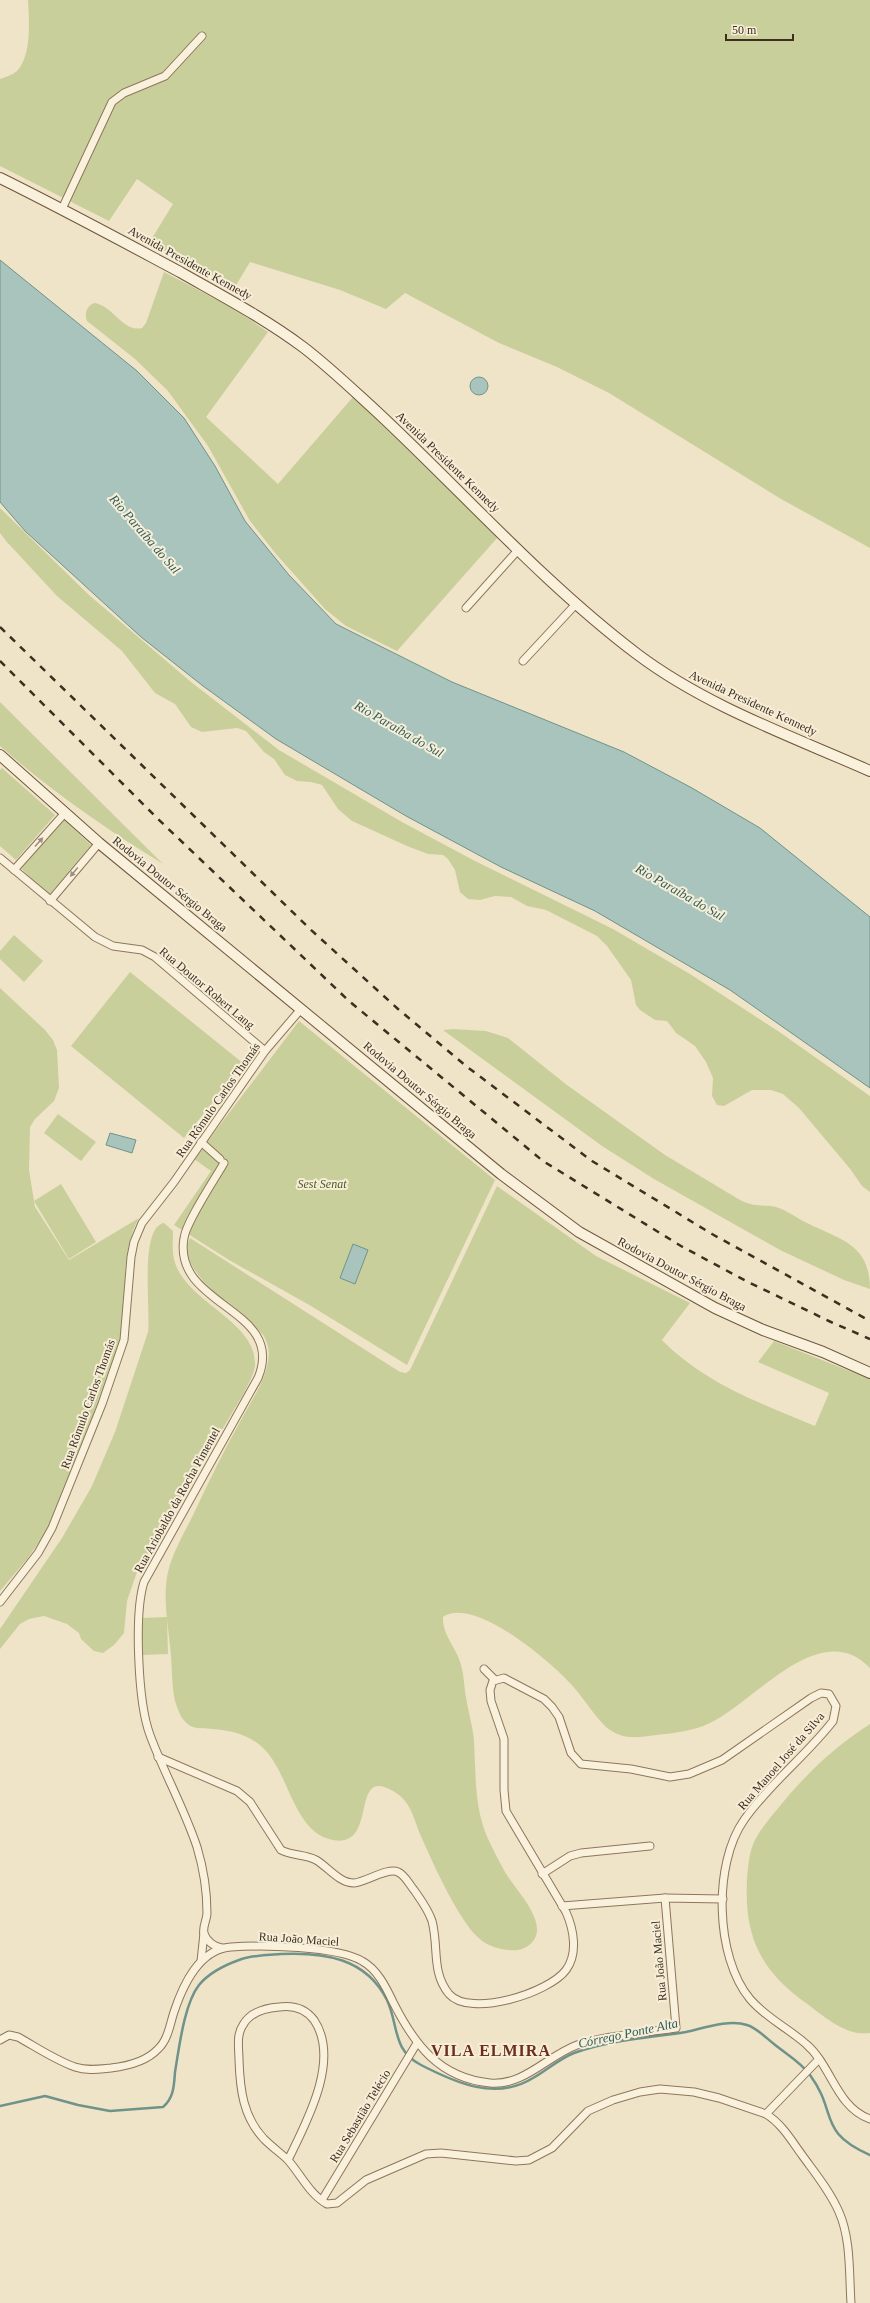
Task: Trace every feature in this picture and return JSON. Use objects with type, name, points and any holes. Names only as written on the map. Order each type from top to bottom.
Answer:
[{"type":"main road","name":"Avenida Presidente Kennedy","points":[[0,178],[62,209],[245,308],[302,347],[333,372],[427,459],[576,604],[639,656],[682,685],[727,707],[870,771]]},
{"type":"main road","name":"Rodovia Doutor Sérgio Braga","points":[[0,755],[64,814],[99,843],[501,1174],[579,1232],[716,1308],[763,1330],[823,1352],[870,1373]]},
{"type":"street","points":[[62,209],[112,102],[124,93],[165,76],[202,36]]},
{"type":"street","points":[[466,608],[519,550]]},
{"type":"street","points":[[523,661],[576,604]]},
{"type":"street","points":[[14,870],[64,814]]},
{"type":"street","points":[[50,901],[99,843]]},
{"type":"street","name":"Rua Doutor Robert Lang","points":[[0,858],[50,901],[104,942],[121,949],[142,950],[155,957],[265,1051]]},
{"type":"street","name":"Rua Rômulo Carlos Thomás","points":[[0,1602],[38,1553],[52,1528],[105,1398],[124,1340],[131,1257],[138,1232],[265,1051],[302,1009]]},
{"type":"street","name":"Rua Ariobaldo da Rocha Pimentel","points":[[200,1963],[204,1943],[203,1930],[208,1914],[197,1849],[188,1821],[158,1757],[149,1733],[142,1696],[138,1630],[140,1593],[144,1582],[258,1378],[264,1360],[263,1347],[255,1332],[197,1282],[188,1269],[184,1257],[183,1245],[186,1230],[222,1161],[201,1142]]},
{"type":"street","points":[[158,1757],[237,1791],[250,1802],[281,1850],[294,1855],[312,1858],[343,1881],[358,1882],[394,1871],[402,1875],[422,1901],[430,1916],[438,1974],[446,1990],[458,2001],[482,2004],[515,1997],[544,1987],[561,1976],[570,1961],[573,1943],[570,1924],[562,1906],[509,1819],[505,1806],[504,1734],[490,1694],[490,1686],[495,1680],[484,1669]]},
{"type":"street","name":"Rua Manoel José da Silva","points":[[495,1680],[504,1678],[548,1703],[559,1717],[573,1758],[581,1764],[638,1770],[670,1777],[689,1774],[722,1760],[811,1698],[824,1693],[832,1696],[836,1708],[833,1721],[749,1813],[739,1828],[727,1859],[723,1898],[726,1944],[731,1963],[741,1987],[763,2013],[807,2044],[819,2059],[848,2104],[856,2112],[870,2119]]},
{"type":"street","points":[[542,1874],[570,1856],[581,1853],[650,1846]]},
{"type":"street","points":[[562,1906],[665,1898],[723,1898]]},
{"type":"street","name":"Rua João Maciel","points":[[224,1948],[247,1947],[323,1950],[344,1953],[364,1961],[381,1980],[417,2043],[440,2065],[473,2080],[497,2083],[513,2080],[526,2075],[579,2044],[676,2028],[665,1898]]},
{"type":"street","points":[[203,1930],[206,1939],[212,1944],[224,1948]]},
{"type":"street","points":[[0,2040],[13,2036],[69,2065],[81,2069],[120,2067],[135,2063],[153,2054],[163,2043],[184,1988],[200,1963],[211,1953],[224,1948]]},
{"type":"street","points":[[288,2160],[314,2103],[319,2086],[323,2058],[318,2029],[311,2017],[298,2007],[283,2006],[261,2011],[250,2017],[243,2024],[238,2042],[242,2095],[247,2116],[264,2139],[288,2160],[322,2200],[330,2205],[337,2203],[366,2180],[426,2154],[441,2153],[516,2161],[529,2160],[552,2148],[588,2111],[613,2100],[644,2091],[660,2089],[694,2092],[719,2098],[766,2114],[782,2128],[817,2176],[839,2213],[846,2241],[851,2303]]},
{"type":"street","name":"Rua Sebastião Telécio","points":[[322,2200],[417,2043]]},
{"type":"street","points":[[766,2114],[819,2059]]},
{"type":"green space","points":[[28,0],[870,0],[870,548],[781,499],[609,393],[557,367],[499,343],[405,293],[386,309],[340,290],[250,262],[235,287],[149,243],[173,204],[137,179],[109,221],[0,166],[0,79],[17,71],[25,56],[28,37]]},
{"type":"green space","points":[[164,272],[233,308],[268,332],[206,417],[278,484],[353,397],[498,537],[397,651],[346,626],[325,609],[276,554],[250,521],[208,446],[168,391],[135,359],[87,321],[87,310],[94,303],[107,308],[123,323],[135,328],[142,328],[146,323]]},
{"type":"green space","points":[[0,508],[89,595],[191,682],[279,750],[402,822],[475,861],[613,929],[690,974],[778,1031],[870,1096],[870,1192],[862,1186],[851,1170],[799,1108],[783,1094],[771,1090],[752,1090],[724,1106],[717,1105],[712,1096],[713,1078],[706,1062],[695,1046],[676,1033],[667,1021],[655,1020],[640,1010],[636,1005],[631,980],[607,946],[597,936],[546,910],[527,906],[511,897],[495,896],[480,900],[468,899],[460,892],[455,870],[448,859],[443,855],[428,854],[352,821],[338,809],[322,785],[311,782],[297,781],[285,775],[274,759],[264,752],[246,731],[237,728],[202,732],[191,727],[175,704],[155,693],[122,651],[57,596],[6,541],[0,533]]},
{"type":"green space","points":[[0,702],[163,864],[79,808],[0,746]]},
{"type":"green space","points":[[2,768],[55,815],[16,860],[0,846],[0,770]]},
{"type":"green space","points":[[63,819],[91,845],[48,896],[21,868]]},
{"type":"green space","points":[[14,935],[43,961],[24,982],[0,959],[0,951]]},
{"type":"green space","points":[[130,972],[244,1064],[184,1138],[71,1046]]},
{"type":"green space","points":[[0,988],[45,1030],[53,1040],[57,1050],[59,1088],[54,1101],[35,1119],[30,1127],[29,1170],[35,1207],[69,1260],[139,1218],[129,1244],[125,1272],[123,1330],[115,1360],[47,1530],[28,1558],[0,1591]]},
{"type":"green space","name":"Sest Senat","points":[[299,1021],[495,1180],[407,1365],[311,1306],[229,1260],[174,1225],[211,1171],[194,1159]]},
{"type":"green space","points":[[453,1029],[486,1031],[508,1038],[567,1085],[665,1155],[740,1200],[750,1204],[780,1208],[843,1240],[859,1253],[865,1263],[869,1274],[870,1289],[844,1280],[780,1250],[654,1179],[602,1146],[443,1030]]},
{"type":"green space","points":[[58,1114],[96,1142],[81,1161],[44,1133]]},
{"type":"green space","points":[[61,1184],[96,1242],[69,1259],[34,1201]]},
{"type":"green space","points":[[497,1186],[596,1256],[690,1303],[662,1340],[678,1355],[714,1380],[753,1400],[815,1426],[829,1393],[758,1362],[774,1341],[870,1379],[870,1668],[851,1655],[830,1652],[809,1657],[788,1668],[728,1712],[710,1723],[684,1731],[642,1737],[629,1737],[617,1734],[605,1726],[573,1686],[558,1671],[509,1633],[490,1622],[472,1615],[456,1613],[443,1617],[443,1624],[447,1636],[459,1659],[463,1673],[473,1735],[478,1806],[481,1818],[490,1843],[505,1872],[528,1905],[536,1923],[537,1932],[533,1942],[523,1949],[518,1950],[504,1949],[489,1945],[473,1932],[455,1906],[420,1834],[411,1810],[399,1795],[380,1786],[372,1789],[367,1797],[361,1822],[356,1832],[347,1839],[333,1840],[320,1835],[309,1827],[294,1802],[274,1761],[259,1745],[240,1734],[195,1728],[186,1723],[179,1713],[174,1696],[166,1614],[166,1582],[173,1557],[223,1454],[261,1384],[269,1358],[267,1342],[264,1336],[227,1304],[201,1278],[192,1264],[187,1251],[190,1238],[400,1372],[406,1373],[410,1370]]},
{"type":"green space","points":[[164,1223],[173,1231],[174,1260],[178,1270],[187,1283],[236,1326],[246,1338],[253,1350],[255,1367],[253,1375],[244,1393],[137,1572],[127,1601],[124,1633],[114,1645],[103,1653],[94,1651],[81,1639],[79,1633],[67,1624],[44,1616],[29,1619],[20,1624],[0,1649],[0,1629],[62,1538],[92,1486],[115,1432],[148,1332],[148,1271],[151,1239],[156,1228]]},
{"type":"green space","points":[[167,1617],[168,1654],[143,1655],[141,1618]]},
{"type":"green space","points":[[870,1724],[870,2033],[861,2033],[844,2029],[820,2014],[790,1991],[766,1965],[752,1935],[748,1918],[747,1880],[750,1853],[756,1838],[767,1822],[789,1795],[821,1762],[844,1742]]},
{"type":"water","name":"Rio Paraíba do Sul","points":[[0,260],[137,371],[184,418],[215,466],[245,521],[289,575],[336,624],[452,682],[624,752],[692,788],[760,828],[870,917],[870,1088],[730,990],[595,911],[501,867],[406,816],[276,739],[203,686],[141,637],[25,531],[0,502]]},
{"type":"water","points":[[479,377],[485,380],[488,386],[485,392],[479,395],[473,392],[470,386],[473,380]]},
{"type":"water","points":[[110,1133],[136,1140],[132,1153],[106,1145]]},
{"type":"water","points":[[353,1244],[368,1250],[355,1284],[340,1278]]},
{"type":"waterway","name":"Córrego Ponte Alta","points":[[0,2106],[45,2096],[78,2105],[110,2111],[163,2107],[169,2100],[173,2091],[178,2051],[183,2027],[189,2003],[199,1985],[223,1967],[249,1957],[281,1954],[313,1954],[342,1960],[356,1966],[368,1975],[378,1986],[387,2000],[401,2045],[412,2059],[448,2078],[476,2087],[491,2089],[519,2085],[533,2078],[569,2055],[601,2045],[686,2032],[708,2026],[732,2023],[740,2023],[751,2026],[798,2062],[806,2070],[824,2100],[835,2130],[853,2147],[870,2155]]},
{"type":"railway","points":[[0,627],[310,929],[398,1009],[466,1066],[592,1161],[712,1234],[870,1321]]},
{"type":"railway","points":[[0,661],[158,819],[349,1001],[543,1161],[681,1246],[746,1281],[870,1339]]},
{"type":"district","name":"VILA ELMIRA","points":[[491,2050]]}]
